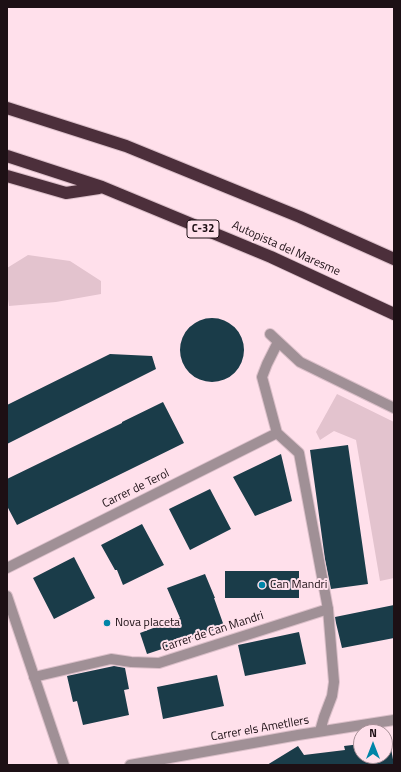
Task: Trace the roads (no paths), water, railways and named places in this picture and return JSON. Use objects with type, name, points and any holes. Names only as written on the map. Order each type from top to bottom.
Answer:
[{"type":"highway","points":[[7,108],[126,146],[300,217],[394,259]]},
{"type":"highway","name":"Autopista del Maresme","points":[[7,156],[102,187],[272,257],[394,314]]},
{"type":"highway","points":[[7,176],[66,193],[102,187]]},
{"type":"street","points":[[270,334],[300,362],[394,408]]},
{"type":"street","points":[[278,342],[262,378],[277,433],[299,452],[328,608],[334,682],[332,696],[320,731]]},
{"type":"street","name":"Carrer de Terol","points":[[7,568],[277,433]]},
{"type":"street","points":[[7,596],[64,765]]},
{"type":"street","name":"Carrer de Can Mandri","points":[[34,677],[111,659],[131,662],[159,663],[328,608]]},
{"type":"street","name":"Carrer els Ametllers","points":[[130,765],[320,731],[394,720]]},
{"type":"place","name":"Can Mandri","points":[[262,585]]},
{"type":"place","name":"Nova placeta","points":[[107,623]]}]
